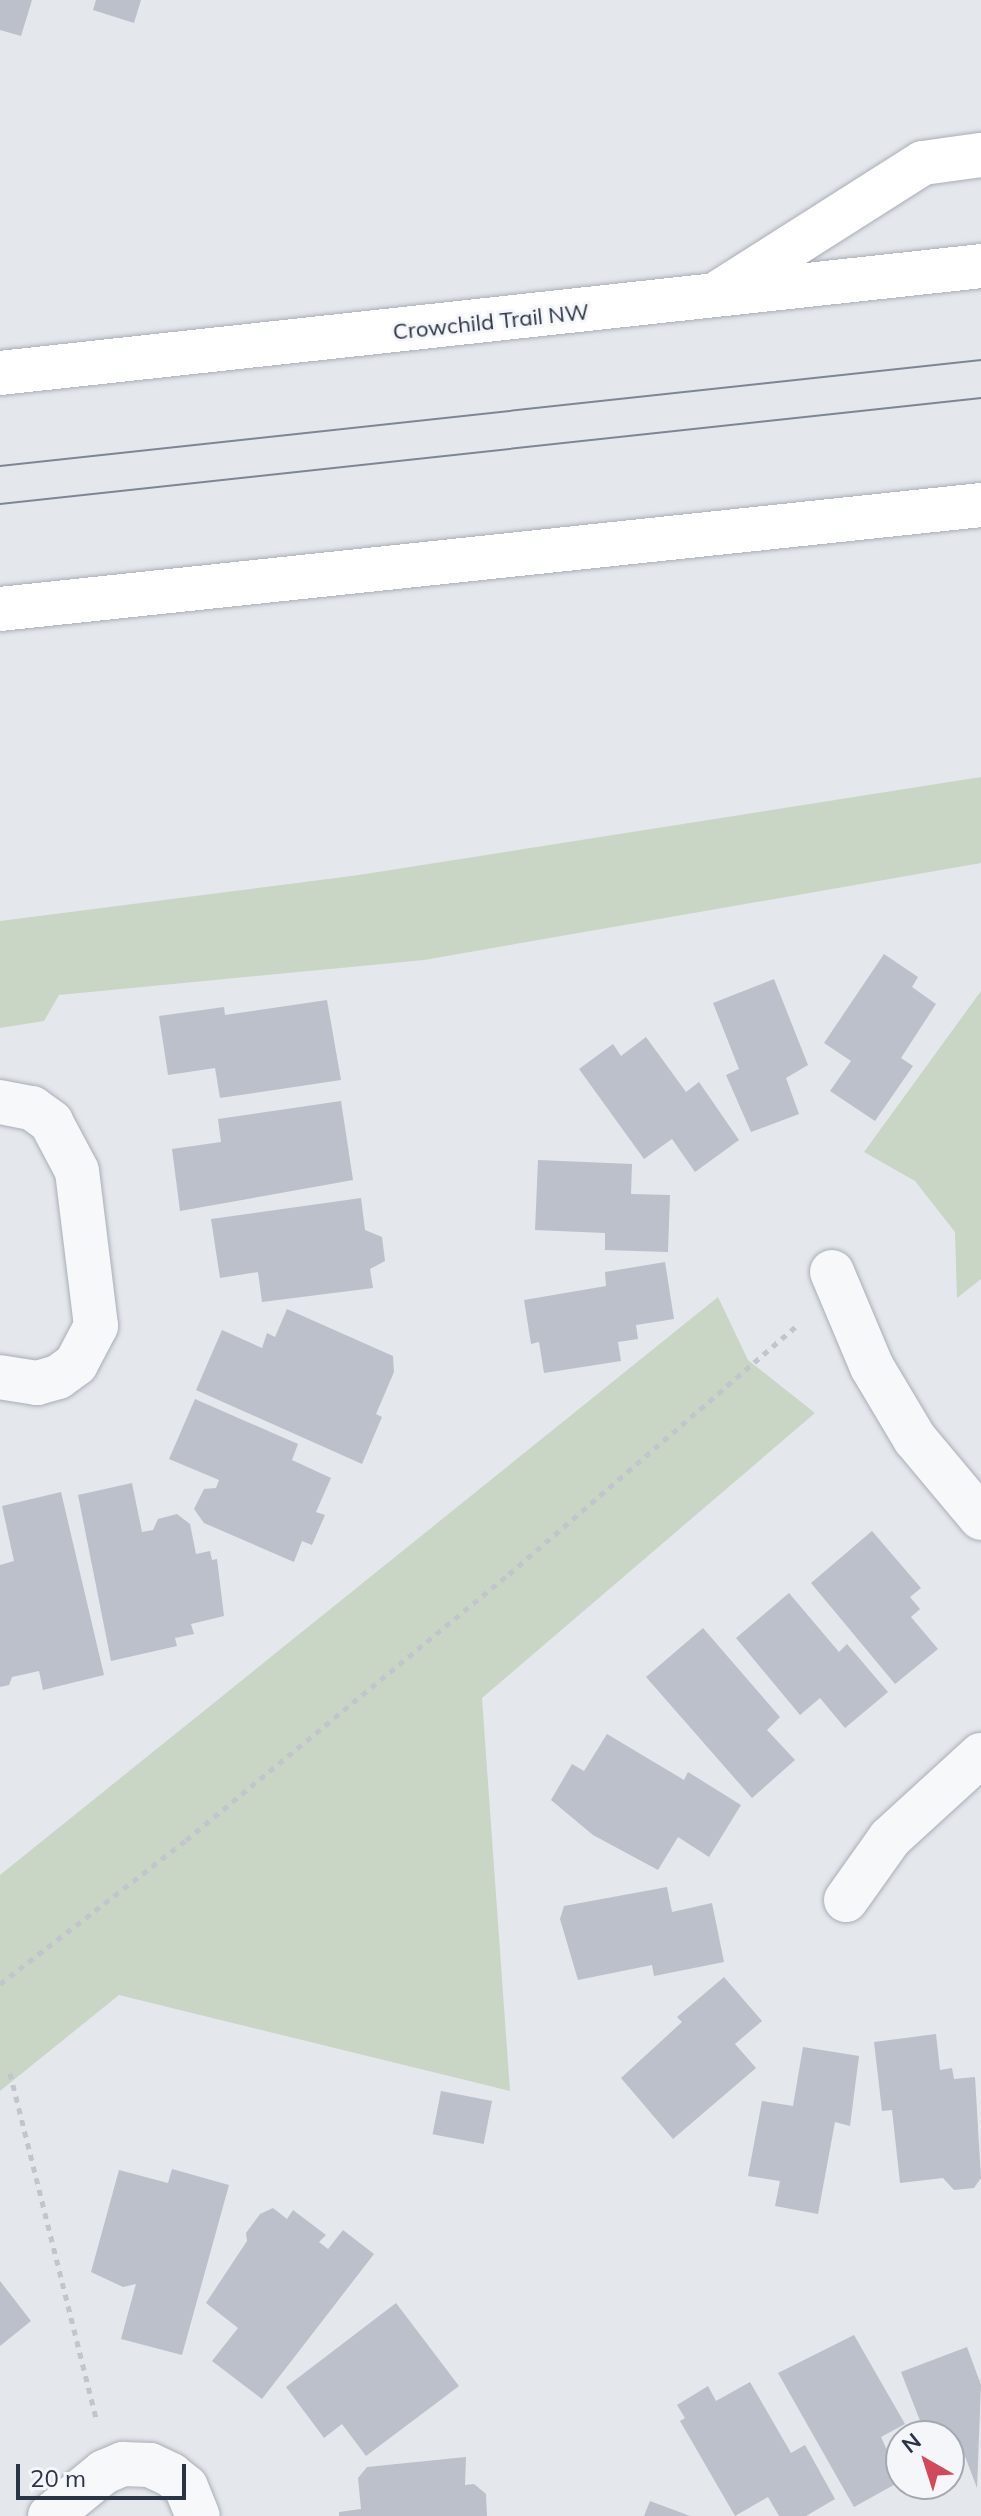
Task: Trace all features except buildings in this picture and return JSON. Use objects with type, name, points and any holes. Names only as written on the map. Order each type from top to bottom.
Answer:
[{"type":"highway","points":[[713,296],[923,163],[981,155]]},
{"type":"highway","name":"Crowchild Trail NW","points":[[0,373],[981,266]]},
{"type":"highway","points":[[0,609],[981,505]]},
{"type":"street","points":[[0,1102],[32,1108],[51,1122],[77,1171],[96,1326],[76,1364],[58,1377],[27,1383],[0,1377]]},
{"type":"street","points":[[836,1280],[872,1367],[915,1439],[981,1518]]},
{"type":"street","points":[[846,1900],[890,1838],[981,1755]]},
{"type":"street","points":[[50,2516],[104,2472],[123,2464],[150,2465],[171,2475],[186,2487],[198,2516]]},
{"type":"path","points":[[0,1984],[186,1840],[497,1583],[836,1280]]},
{"type":"path","points":[[10,2073],[95,2416],[123,2464]]},
{"type":"green space","points":[[981,777],[981,863],[424,960],[59,995],[44,1021],[0,1028],[0,921],[359,875]]},
{"type":"green space","points":[[981,991],[981,1279],[957,1298],[955,1232],[915,1181],[864,1152]]},
{"type":"green space","points":[[718,1297],[748,1360],[815,1413],[482,1698],[510,2091],[119,1995],[0,2091],[0,1875]]},
{"type":"tram line","points":[[0,466],[981,360]]},
{"type":"tram line","points":[[0,504],[981,398]]}]
